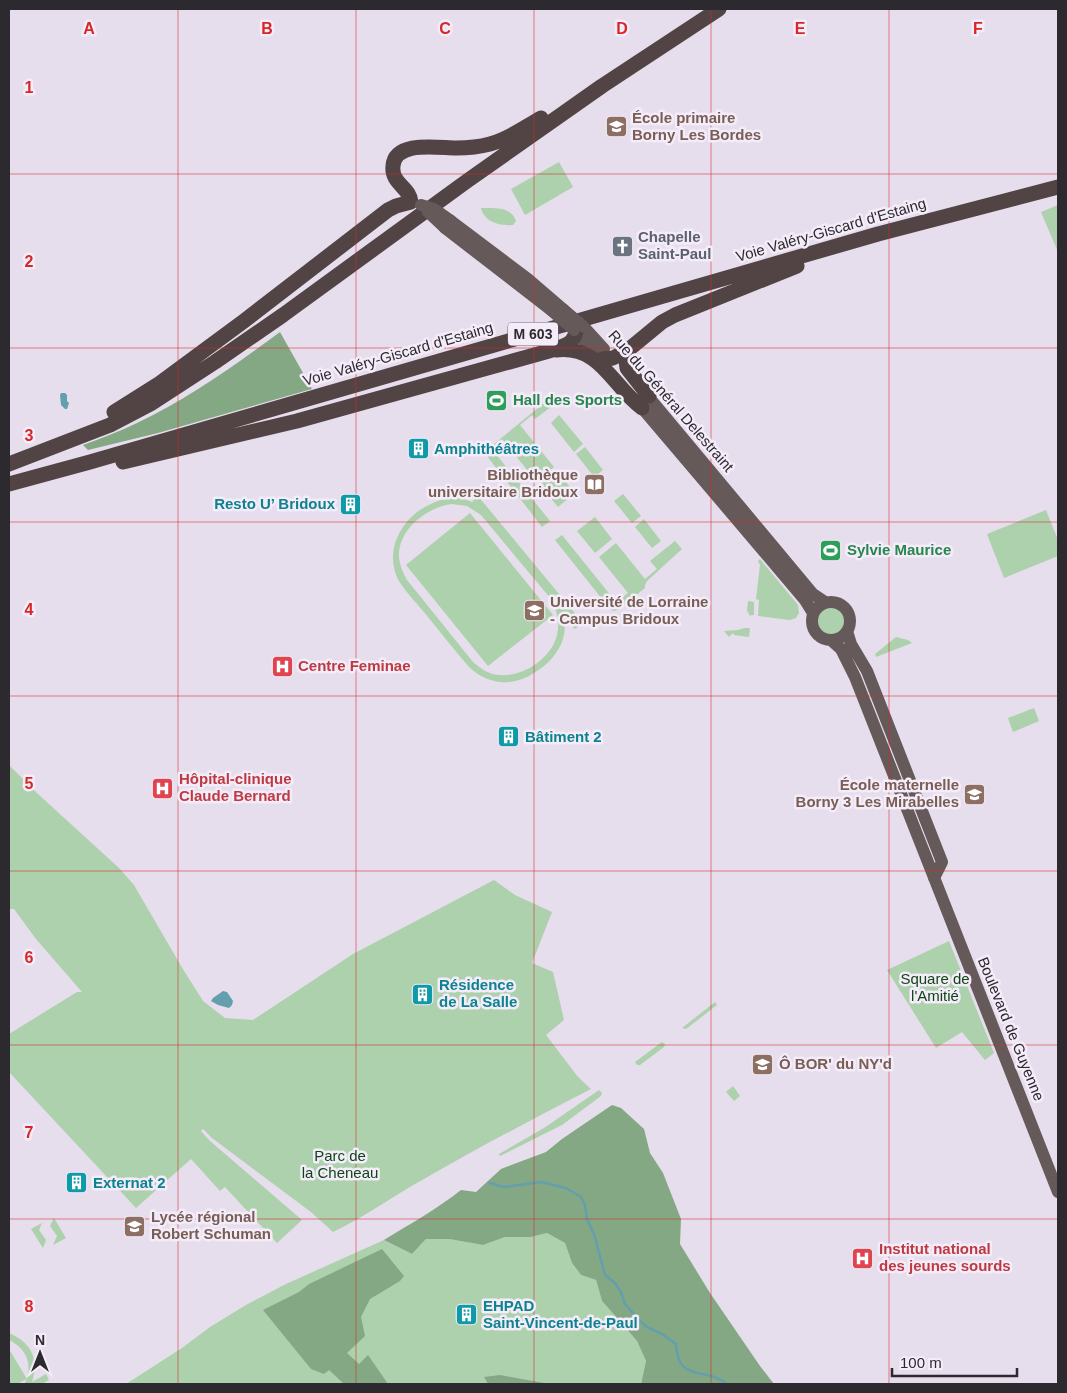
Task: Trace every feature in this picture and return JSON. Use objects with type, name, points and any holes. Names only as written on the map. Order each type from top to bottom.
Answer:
[{"type":"highway","points":[[9,464],[110,425],[152,403],[283,315],[467,181],[602,86],[719,9]]},
{"type":"highway","points":[[50,448],[112,414],[160,383],[388,210],[396,206],[416,204],[396,181],[394,176],[392,164],[401,153],[420,147],[458,148],[490,144],[506,138],[602,86]]},
{"type":"highway","name":"Voie Valéry-Giscard d'Estaing","points":[[12,483],[878,234],[1058,187]]},
{"type":"highway","points":[[608,359],[628,350],[662,322],[675,315],[797,266],[840,251],[878,234]]},
{"type":"highway","points":[[12,483],[85,471],[288,424],[549,350],[570,343],[578,328]]},
{"type":"highway","points":[[549,350],[572,350],[591,356],[599,362],[631,400],[646,402]]},
{"type":"highway","points":[[628,350],[626,360],[628,368],[646,402]]},
{"type":"main road","points":[[416,204],[448,224]]},
{"type":"main road","name":"Rue du Général Delestraint","points":[[448,224],[550,310],[578,328]]},
{"type":"main road","name":"Rue du Général Delestraint","points":[[448,224],[528,279],[564,310],[813,594],[825,602]]},
{"type":"main road","name":"Rue du Général Delestraint","points":[[646,402],[805,600],[813,613]]},
{"type":"main road","points":[[825,602],[835,602],[844,607],[850,616],[847,631],[837,639],[831,640],[820,636],[816,632],[812,621],[816,608],[825,602]]},
{"type":"main road","name":"Boulevard de Guyenne","points":[[847,631],[851,644],[866,671],[890,749],[934,878],[1058,1192]]},
{"type":"main road","name":"Boulevard de Guyenne","points":[[831,640],[841,649],[890,749]]},
{"type":"green space","points":[[559,162],[573,187],[525,215],[511,189]]},
{"type":"green space","points":[[1058,205],[1058,252],[1041,212]]},
{"type":"green space","points":[[481,208],[506,210],[514,216],[516,221],[513,225],[493,222],[485,217]]},
{"type":"green space","points":[[280,332],[312,389],[158,433],[88,450],[83,445],[156,414],[228,369]]},
{"type":"green space","points":[[555,394],[560,400],[535,419],[532,415],[520,425],[554,467],[537,482],[502,439],[491,448],[550,521],[542,527],[486,453],[488,449]]},
{"type":"green space","points":[[559,415],[583,444],[574,452],[551,423]]},
{"type":"green space","points":[[585,447],[603,470],[594,477],[576,454]]},
{"type":"green space","points":[[557,471],[575,493],[558,507],[540,485]]},
{"type":"green space","points":[[623,494],[641,516],[632,523],[614,501]]},
{"type":"green space","points":[[478,496],[583,623],[575,629],[565,618],[563,639],[555,655],[541,668],[520,680],[511,682],[494,681],[485,678],[469,667],[399,581],[395,571],[393,560],[397,539],[401,529],[416,513],[430,504],[448,498],[460,498],[472,502]],"holes":[[[452,504],[467,506],[481,515],[551,599],[556,610],[558,621],[556,639],[546,656],[529,668],[510,675],[493,674],[473,662],[407,580],[401,567],[399,558],[403,538],[415,522],[442,506]]]},
{"type":"green space","points":[[1046,510],[1058,540],[1058,556],[1004,578],[987,534]]},
{"type":"green space","points":[[470,513],[553,615],[488,666],[406,565]]},
{"type":"green space","points":[[595,517],[612,539],[595,553],[577,531]]},
{"type":"green space","points":[[644,519],[661,541],[652,548],[635,527]]},
{"type":"green space","points":[[562,535],[616,602],[628,593],[599,557],[616,543],[645,579],[657,569],[650,561],[675,541],[682,549],[647,581],[645,588],[618,610],[613,611],[555,540]]},
{"type":"green space","points":[[760,559],[798,605],[799,613],[796,618],[790,620],[758,616],[759,600],[756,599],[760,565],[758,561]]},
{"type":"green space","points":[[748,601],[754,602],[754,615],[751,615],[751,617],[747,611]]},
{"type":"green space","points":[[831,607],[841,611],[845,621],[841,631],[831,635],[821,631],[817,621],[821,611]]},
{"type":"green space","points":[[750,628],[749,637],[734,635],[733,633],[729,637],[724,631],[738,630]]},
{"type":"green space","points":[[896,637],[912,643],[876,657],[875,654]]},
{"type":"green space","points":[[1034,708],[1039,721],[1013,732],[1008,718]]},
{"type":"green space","name":"Parc de la Cheneau","points":[[9,765],[119,868],[134,885],[203,1001],[225,1018],[253,1020],[353,954],[494,880],[515,895],[552,912],[532,963],[553,972],[564,1020],[546,1035],[578,1077],[591,1089],[465,1156],[333,1232],[311,1212],[212,1138],[203,1129],[201,1131],[210,1141],[302,1220],[277,1243],[225,1187],[220,1191],[191,1159],[136,1208],[9,1072],[9,1034],[77,992],[82,992],[36,939],[14,909],[9,909]]},
{"type":"green space","name":"Square de l'Amitié","points":[[949,941],[994,1053],[985,1060],[962,1032],[936,1048],[887,970]]},
{"type":"green space","points":[[715,1002],[717,1005],[686,1029],[682,1028]]},
{"type":"green space","points":[[662,1042],[665,1044],[664,1047],[640,1065],[637,1065],[635,1062]]},
{"type":"green space","points":[[733,1086],[740,1096],[734,1101],[726,1092]]},
{"type":"green space","points":[[599,1090],[602,1093],[601,1096],[562,1125],[500,1156],[499,1154],[544,1128]]},
{"type":"green space","points":[[612,1105],[621,1108],[644,1129],[650,1153],[663,1173],[681,1219],[680,1244],[710,1293],[774,1384],[641,1384],[646,1361],[637,1341],[602,1301],[596,1280],[581,1275],[572,1263],[565,1243],[547,1233],[531,1237],[505,1237],[483,1245],[449,1239],[426,1239],[412,1254],[384,1240],[433,1210],[461,1190],[476,1192],[501,1169],[546,1152]]},
{"type":"green space","points":[[54,1218],[66,1238],[53,1245],[57,1236],[50,1226]]},
{"type":"green space","points":[[42,1223],[39,1230],[46,1240],[43,1248],[31,1229]]},
{"type":"green space","points":[[547,1233],[565,1243],[572,1263],[581,1275],[596,1280],[602,1301],[637,1341],[646,1361],[641,1384],[126,1384],[246,1305],[286,1284],[384,1240],[412,1254],[426,1239],[449,1239],[483,1245],[505,1237],[531,1237]]},
{"type":"green space","points":[[382,1249],[404,1276],[400,1281],[370,1299],[361,1317],[365,1336],[347,1353],[359,1364],[368,1355],[388,1384],[344,1384],[329,1370],[324,1374],[311,1369],[263,1310],[299,1292],[309,1284]]},
{"type":"green space","points":[[9,1333],[23,1342],[32,1353],[35,1366],[32,1382],[46,1374],[49,1380],[42,1384],[24,1384],[27,1379],[28,1361],[23,1351],[9,1340]]},
{"type":"green space","points":[[9,1349],[27,1379],[17,1384],[9,1384]]},
{"type":"green space","points":[[500,1375],[546,1384],[488,1384],[484,1377]]},
{"type":"water","points":[[61,393],[67,395],[69,403],[67,409],[61,405]]},
{"type":"water","points":[[223,991],[227,992],[233,1001],[229,1008],[211,1001]]},
{"type":"waterway","points":[[490,1183],[504,1187],[541,1182],[566,1188],[581,1197],[585,1205],[587,1219],[594,1234],[605,1275],[615,1283],[621,1292],[625,1304],[647,1327],[664,1335],[676,1344],[678,1356],[682,1365],[687,1369],[719,1379],[727,1384]]},
{"type":"place","name":"École primaire Borny Les Bordes","points":[[616,127]]},
{"type":"place","name":"Chapelle Saint-Paul","points":[[622,246]]},
{"type":"place","name":"Hall des Sports","points":[[497,400]]},
{"type":"place","name":"Amphithéâtres","points":[[418,449]]},
{"type":"place","name":"Bibliothèque universitaire Bridoux","points":[[594,484]]},
{"type":"place","name":"Resto U’ Bridoux","points":[[351,504]]},
{"type":"place","name":"Sylvie Maurice","points":[[831,550]]},
{"type":"place","name":"Université de Lorraine - Campus Bridoux","points":[[534,611]]},
{"type":"place","name":"Centre Feminae","points":[[282,666]]},
{"type":"place","name":"Bâtiment 2","points":[[509,737]]},
{"type":"place","name":"Hôpital-clinique Claude Bernard","points":[[163,788]]},
{"type":"place","name":"École maternelle Borny 3 Les Mirabelles","points":[[975,794]]},
{"type":"place","name":"Résidence de La Salle","points":[[423,994]]},
{"type":"place","name":"Ô BOR' du NY'd","points":[[763,1064]]},
{"type":"place","name":"Externat 2","points":[[77,1183]]},
{"type":"place","name":"Lycée régional Robert Schuman","points":[[135,1226]]},
{"type":"place","name":"Institut national des jeunes sourds","points":[[863,1258]]},
{"type":"place","name":"EHPAD Saint-Vincent-de-Paul","points":[[467,1315]]}]
